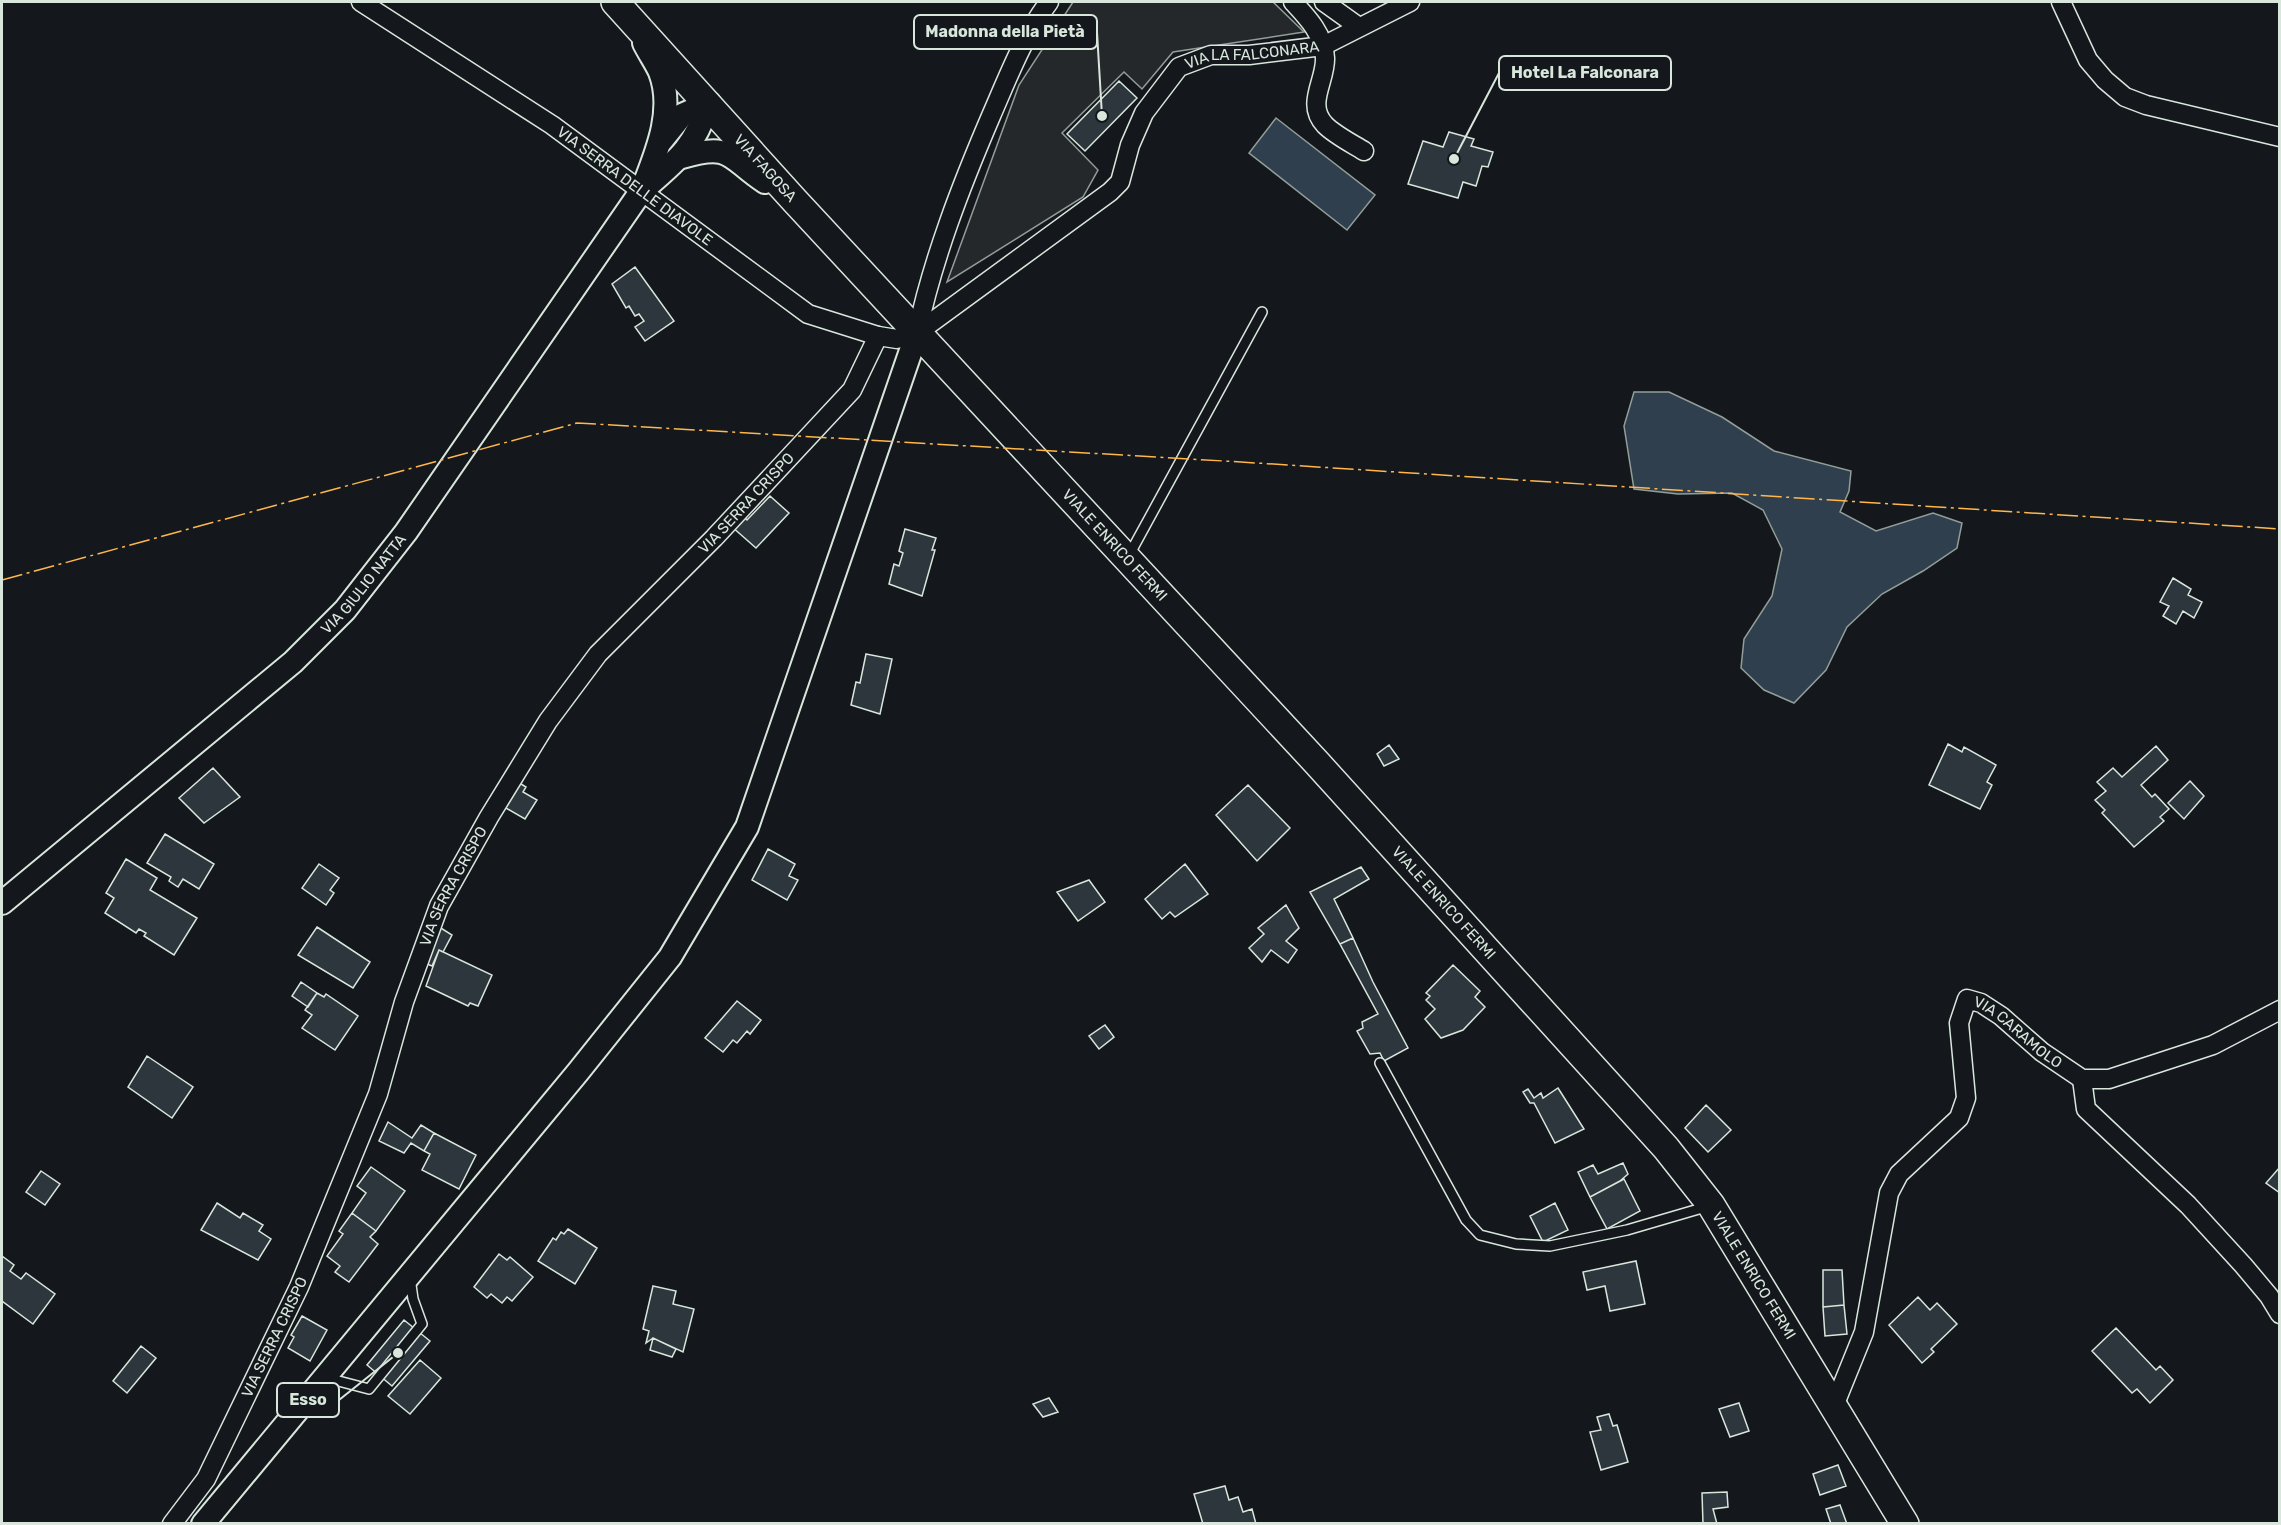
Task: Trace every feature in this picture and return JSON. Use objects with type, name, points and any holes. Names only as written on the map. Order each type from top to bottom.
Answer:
[{"type":"main road","name":"VIA FAGOSA","points":[[624,11],[917,333]]},
{"type":"main road","name":"VIALE ENRICO FERMI","points":[[917,333],[1317,763],[1658,1140],[1711,1205],[1905,1524]]},
{"type":"street","name":"VIA SERRA DELLE DIAVOLE","points":[[361,2],[552,125],[808,314],[878,336],[897,339],[917,333]]},
{"type":"street","points":[[203,1524],[670,957],[747,827],[917,333],[927,287],[968,172],[1014,62],[1049,2]]},
{"type":"street","points":[[1293,2],[1315,27],[1323,46],[1324,69],[1314,103],[1323,124],[1364,151]]},
{"type":"street","points":[[1324,2],[1359,27]]},
{"type":"street","name":"VIA LA FALCONARA","points":[[917,333],[1115,188],[1120,182],[1130,145],[1144,113],[1179,68],[1211,55],[1249,55],[1323,46],[1410,2]]},
{"type":"street","points":[[2061,2],[2088,60],[2104,80],[2125,97],[2146,105],[2280,136]]},
{"type":"street","points":[[624,11],[660,74],[665,103],[661,141],[642,190]]},
{"type":"street","points":[[661,141],[682,115],[709,103]]},
{"type":"street","points":[[642,190],[682,157],[699,132],[709,103]]},
{"type":"street","points":[[682,157],[705,150],[733,155],[760,178],[795,201]]},
{"type":"street","name":"VIA GIULIO NATTA","points":[[2,903],[293,662],[345,610],[406,532],[642,190]]},
{"type":"street","name":"VIA SERRA CRISPO","points":[[172,1524],[206,1479],[299,1287],[378,1094],[404,1002],[439,906],[489,817],[548,720],[598,654],[714,537],[852,390],[878,336]]},
{"type":"street","name":"VIA CARAMOLO","points":[[1834,1406],[1864,1332],[1889,1193],[1899,1174],[1959,1118],[1966,1098],[1959,1023],[1967,999],[1981,1003],[2001,1016],[2042,1052],[2082,1079]]},
{"type":"street","points":[[2280,1010],[2214,1045],[2109,1079],[2082,1079],[2086,1108],[2188,1205],[2250,1273],[2280,1314]]},
{"type":"lane","points":[[1127,559],[1262,312]]},
{"type":"lane","points":[[1380,1063],[1466,1220],[1480,1235],[1516,1244],[1550,1246],[1627,1230],[1711,1205]]},
{"type":"lane","points":[[325,1377],[369,1389],[422,1324],[413,1299],[410,1275]]},
{"type":"shaded area","points":[[1073,2],[1273,2],[1304,32],[1173,52],[1142,89],[1124,72],[1062,133],[1098,170],[1083,197],[947,282],[1019,85]]},
{"type":"water","points":[[1276,118],[1375,195],[1347,230],[1249,153]]},
{"type":"water","points":[[1634,392],[1669,392],[1722,417],[1774,451],[1851,471],[1849,491],[1840,512],[1876,531],[1933,513],[1962,523],[1957,548],[1923,571],[1882,594],[1847,627],[1826,670],[1794,703],[1764,690],[1741,668],[1744,639],[1772,596],[1782,549],[1763,510],[1732,493],[1678,494],[1634,489],[1624,426]]},
{"type":"building","points":[[1119,81],[1137,98],[1085,151],[1067,134]]},
{"type":"building","points":[[1449,132],[1474,139],[1471,146],[1493,152],[1488,167],[1482,166],[1476,186],[1463,182],[1458,198],[1408,184],[1423,141],[1443,147]]},
{"type":"building","points":[[635,267],[674,321],[645,341],[635,327],[644,321],[639,314],[635,316],[629,306],[626,308],[612,284]]},
{"type":"building","points":[[770,496],[789,513],[756,548],[731,526],[742,515],[747,520]]},
{"type":"building","points":[[905,529],[936,538],[932,550],[935,550],[922,596],[889,584],[894,564],[899,566],[903,553],[899,551]]},
{"type":"building","points":[[2173,578],[2191,589],[2188,595],[2202,602],[2194,618],[2183,611],[2176,624],[2163,616],[2169,606],[2160,602]]},
{"type":"building","points":[[866,654],[892,659],[880,714],[851,705],[856,682],[860,683]]},
{"type":"building","points":[[1948,744],[1962,752],[1964,747],[1996,765],[1987,782],[1992,785],[1980,809],[1929,785]]},
{"type":"building","points":[[1389,745],[1399,759],[1384,766],[1377,754]]},
{"type":"building","points":[[2156,746],[2168,760],[2141,785],[2152,797],[2155,794],[2169,809],[2160,817],[2164,821],[2134,847],[2102,813],[2105,810],[2095,800],[2106,791],[2097,782],[2113,768],[2122,777]]},
{"type":"building","points":[[213,768],[240,797],[204,823],[179,798]]},
{"type":"building","points":[[513,779],[526,787],[523,792],[537,800],[525,819],[499,804]]},
{"type":"building","points":[[2190,781],[2204,796],[2184,819],[2168,803]]},
{"type":"building","points":[[1248,785],[1290,828],[1257,861],[1216,815]]},
{"type":"building","points":[[165,834],[214,864],[199,889],[183,879],[178,887],[169,881],[171,877],[147,863]]},
{"type":"building","points":[[768,849],[795,864],[789,876],[798,880],[787,900],[752,880]]},
{"type":"building","points":[[126,859],[157,878],[150,890],[197,918],[174,955],[144,936],[146,933],[139,929],[136,933],[105,913],[114,898],[106,893]]},
{"type":"building","points":[[319,864],[339,878],[330,890],[334,893],[326,905],[302,888]]},
{"type":"building","points":[[1185,864],[1208,894],[1175,917],[1170,912],[1162,919],[1145,899]]},
{"type":"building","points":[[1361,867],[1369,879],[1334,899],[1353,938],[1340,944],[1310,892]]},
{"type":"building","points":[[1089,880],[1105,902],[1078,921],[1057,892]]},
{"type":"building","points":[[1286,905],[1299,928],[1286,941],[1297,950],[1288,963],[1271,950],[1262,962],[1249,948],[1264,934],[1258,928]]},
{"type":"building","points":[[436,925],[452,935],[443,952],[439,950],[432,966],[420,961]]},
{"type":"building","points":[[317,927],[370,962],[353,988],[298,955]]},
{"type":"building","points":[[1353,938],[1408,1048],[1384,1061],[1380,1053],[1370,1054],[1357,1031],[1363,1028],[1362,1022],[1378,1014],[1340,944]]},
{"type":"building","points":[[439,950],[492,975],[478,1006],[470,1003],[468,1006],[426,986]]},
{"type":"building","points":[[1453,965],[1480,991],[1475,997],[1485,1007],[1463,1030],[1441,1038],[1425,1019],[1435,1009],[1426,1000],[1430,996],[1426,993]]},
{"type":"building","points":[[301,982],[317,993],[308,1007],[292,996]]},
{"type":"building","points":[[317,993],[324,997],[326,994],[358,1016],[335,1050],[302,1028],[312,1015],[305,1010]]},
{"type":"building","points":[[737,1001],[761,1020],[750,1034],[747,1031],[737,1043],[733,1040],[723,1052],[705,1038]]},
{"type":"building","points":[[1105,1025],[1114,1037],[1099,1049],[1089,1036]]},
{"type":"building","points":[[147,1056],[193,1087],[172,1118],[128,1087]]},
{"type":"building","points":[[1558,1088],[1584,1129],[1555,1143],[1534,1103],[1530,1103],[1523,1092],[1528,1089],[1534,1098],[1541,1093],[1543,1098]]},
{"type":"building","points":[[1706,1105],[1731,1130],[1708,1152],[1685,1128]]},
{"type":"building","points":[[388,1122],[412,1138],[421,1125],[434,1133],[424,1151],[411,1143],[404,1153],[379,1141]]},
{"type":"building","points":[[434,1133],[476,1155],[459,1189],[422,1170],[430,1154],[424,1151]]},
{"type":"building","points":[[1623,1163],[1628,1174],[1620,1181],[1590,1197],[1578,1172],[1593,1165],[1598,1174]]},
{"type":"building","points":[[371,1167],[405,1191],[376,1231],[352,1213],[366,1193],[357,1186]]},
{"type":"building","points":[[2280,1167],[2280,1193],[2266,1183]]},
{"type":"building","points":[[41,1171],[60,1184],[45,1205],[26,1192]]},
{"type":"building","points":[[1624,1179],[1640,1211],[1607,1229],[1590,1197]]},
{"type":"building","points":[[217,1203],[240,1218],[243,1213],[263,1225],[259,1231],[271,1239],[258,1260],[201,1230]]},
{"type":"building","points":[[1555,1203],[1568,1230],[1543,1242],[1530,1216]]},
{"type":"building","points":[[352,1213],[376,1231],[370,1237],[378,1244],[349,1282],[335,1272],[340,1266],[327,1256],[343,1234],[339,1231]]},
{"type":"building","points":[[568,1229],[597,1248],[575,1284],[538,1261],[553,1238],[556,1240],[561,1232],[564,1234]]},
{"type":"building","points":[[499,1254],[507,1260],[510,1257],[533,1277],[512,1301],[507,1297],[502,1303],[491,1294],[487,1298],[474,1287]]},
{"type":"building","points":[[2,1256],[14,1265],[10,1271],[21,1279],[26,1273],[55,1294],[33,1324],[2,1301]]},
{"type":"building","points":[[1636,1261],[1645,1304],[1610,1311],[1605,1286],[1587,1290],[1583,1272]]},
{"type":"building","points":[[1823,1270],[1842,1270],[1844,1305],[1823,1307]]},
{"type":"building","points":[[653,1286],[676,1291],[673,1304],[694,1309],[683,1352],[653,1338],[646,1343],[649,1331],[643,1329]]},
{"type":"building","points":[[1918,1297],[1930,1310],[1937,1303],[1957,1324],[1931,1349],[1934,1352],[1922,1363],[1889,1325]]},
{"type":"building","points":[[1844,1305],[1847,1334],[1825,1336],[1823,1307]]},
{"type":"building","points":[[302,1316],[327,1330],[310,1361],[288,1348],[294,1337],[291,1335]]},
{"type":"building","points":[[404,1320],[430,1341],[392,1386],[367,1365]]},
{"type":"building","points":[[2116,1328],[2156,1370],[2160,1366],[2173,1380],[2150,1403],[2137,1389],[2132,1393],[2092,1351]]},
{"type":"building","points":[[653,1338],[676,1349],[672,1357],[650,1350]]},
{"type":"building","points":[[141,1346],[156,1358],[127,1393],[113,1381]]},
{"type":"building","points":[[420,1360],[441,1378],[410,1414],[388,1396]]},
{"type":"building","points":[[1049,1398],[1058,1412],[1043,1417],[1033,1404]]},
{"type":"building","points":[[1739,1403],[1749,1431],[1730,1437],[1719,1409]]},
{"type":"building","points":[[1609,1414],[1613,1426],[1617,1425],[1628,1462],[1601,1470],[1590,1432],[1601,1430],[1597,1417]]},
{"type":"building","points":[[1838,1465],[1846,1486],[1820,1495],[1813,1474]]},
{"type":"building","points":[[1225,1486],[1229,1500],[1238,1497],[1243,1512],[1252,1509],[1256,1524],[1203,1524],[1194,1494]]},
{"type":"building","points":[[1727,1492],[1728,1507],[1713,1509],[1717,1524],[1703,1524],[1702,1493]]},
{"type":"building","points":[[1840,1505],[1847,1524],[1831,1524],[1826,1509]]},
{"type":"power","points":[[2,580],[577,423],[1241,462],[2280,529]]},
{"type":"place","name":"Madonna della Pietà","points":[[1102,116]]},
{"type":"place","name":"Hotel La Falconara","points":[[1454,159]]},
{"type":"place","name":"Esso","points":[[398,1353]]}]
